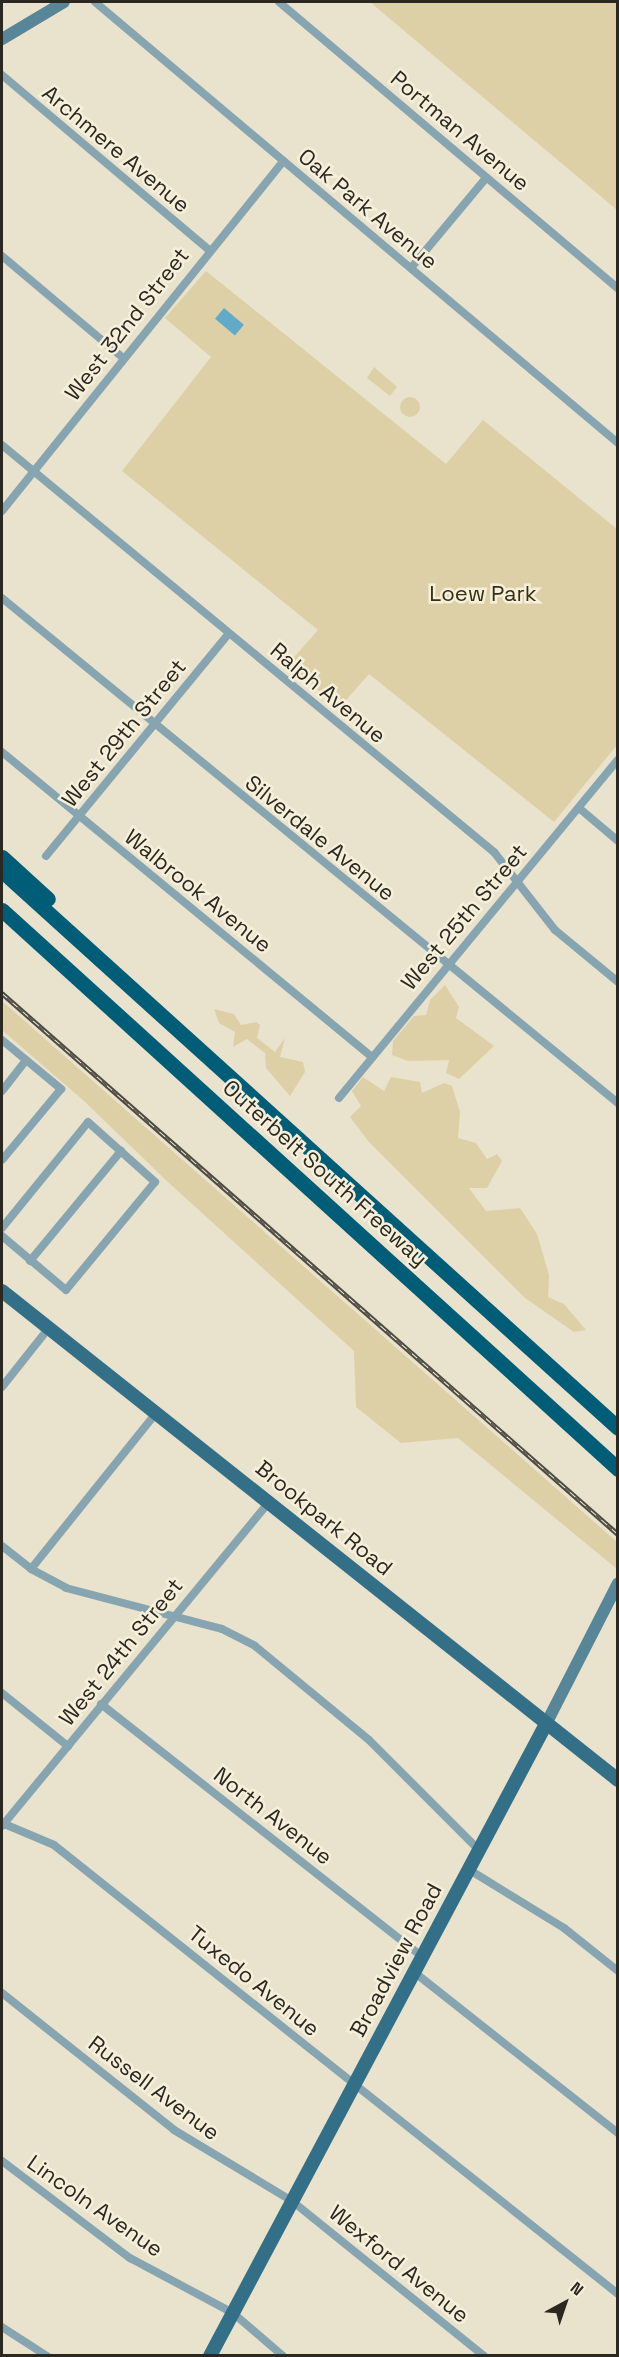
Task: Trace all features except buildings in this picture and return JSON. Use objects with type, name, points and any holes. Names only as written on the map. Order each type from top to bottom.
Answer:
[{"type":"highway","points":[[2,857],[61,911],[96,956]]},
{"type":"highway","name":"Outerbelt South Freeway","points":[[2,871],[618,1428]]},
{"type":"highway","name":"Outerbelt South Freeway","points":[[2,910],[618,1469]]},
{"type":"highway","points":[[2,923],[71,973]]},
{"type":"main road","points":[[2,39],[64,2]]},
{"type":"main road","name":"Brookpark Road","points":[[2,1291],[270,1501],[618,1780]]},
{"type":"main road","name":"Broadview Road","points":[[210,2355],[546,1724],[618,1583]]},
{"type":"street","name":"Oak Park Avenue","points":[[95,2],[618,443]]},
{"type":"street","name":"Portman Avenue","points":[[279,2],[618,288]]},
{"type":"street","name":"Archmere Avenue","points":[[2,75],[209,250]]},
{"type":"street","name":"West 32nd Street","points":[[2,511],[209,250],[283,161]]},
{"type":"street","points":[[411,268],[486,177]]},
{"type":"street","points":[[2,256],[123,358]]},
{"type":"street","name":"Ralph Avenue","points":[[2,445],[494,852],[555,930],[618,982]]},
{"type":"street","name":"Silverdale Avenue","points":[[2,598],[153,726],[618,1103]]},
{"type":"street","name":"West 29th Street","points":[[46,856],[229,633]]},
{"type":"street","name":"Walbrook Avenue","points":[[2,752],[372,1057]]},
{"type":"street","name":"West 25th Street","points":[[339,1098],[618,760]]},
{"type":"street","points":[[579,808],[618,840]]},
{"type":"street","points":[[2,1040],[61,1089],[2,1160]]},
{"type":"street","points":[[2,1091],[26,1060]]},
{"type":"street","points":[[2,1227],[88,1122],[155,1182],[66,1290],[30,1262],[2,1236]]},
{"type":"street","points":[[30,1262],[121,1151]]},
{"type":"street","points":[[2,1387],[48,1329]]},
{"type":"street","points":[[31,1569],[157,1412]]},
{"type":"street","name":"West 24th Street","points":[[2,1824],[270,1501]]},
{"type":"street","points":[[2,1546],[31,1569],[66,1588],[222,1629],[255,1646],[369,1740],[478,1850]]},
{"type":"street","points":[[2,1693],[68,1746]]},
{"type":"street","name":"North Avenue","points":[[101,1704],[422,1957]]},
{"type":"street","name":"Tuxedo Avenue","points":[[2,1824],[54,1845],[618,2294]]},
{"type":"street","points":[[468,1869],[564,1928],[618,1971]]},
{"type":"street","points":[[414,1972],[618,2133]]},
{"type":"street","name":"Russell Avenue","points":[[2,1993],[174,2130],[292,2200]]},
{"type":"street","name":"Lincoln Avenue","points":[[2,2161],[130,2258],[232,2313],[283,2355]]},
{"type":"street","name":"Wexford Avenue","points":[[292,2200],[484,2355]]},
{"type":"street","points":[[2,2327],[47,2355]]},
{"type":"green space","points":[[370,2],[617,2],[617,210]]},
{"type":"green space","name":"Loew Park","points":[[206,271],[446,464],[483,420],[617,529],[617,745],[554,822],[369,674],[339,708],[288,664],[318,630],[122,471],[211,357],[165,318]]},
{"type":"green space","points":[[374,367],[397,387],[390,396],[367,378]]},
{"type":"green space","points":[[410,397],[417,400],[420,407],[417,414],[410,417],[403,414],[400,407],[403,400]]},
{"type":"green space","points":[[445,985],[459,1007],[456,1018],[494,1046],[459,1079],[446,1073],[449,1060],[408,1061],[392,1055],[393,1041],[414,1016],[426,1015],[430,1000]]},
{"type":"green space","points":[[2,1001],[617,1542],[617,1569],[458,1438],[401,1443],[356,1407],[354,1351],[169,1183],[84,1101],[2,1030]]},
{"type":"green space","points":[[214,1009],[234,1014],[241,1025],[256,1022],[260,1025],[257,1038],[275,1052],[285,1038],[280,1057],[303,1062],[305,1072],[290,1096],[266,1068],[265,1053],[247,1039],[233,1047],[235,1032],[219,1023]]},
{"type":"green space","points":[[363,1077],[384,1091],[391,1077],[420,1082],[422,1093],[444,1083],[452,1086],[460,1112],[458,1138],[476,1143],[487,1159],[497,1154],[502,1161],[487,1188],[469,1188],[486,1211],[520,1208],[537,1234],[549,1275],[548,1297],[564,1304],[586,1330],[574,1332],[525,1298],[369,1142],[350,1117],[361,1106],[352,1091]]},
{"type":"water","points":[[224,308],[244,325],[235,335],[215,319]]},
{"type":"railway","points":[[2,993],[618,1534]]}]
